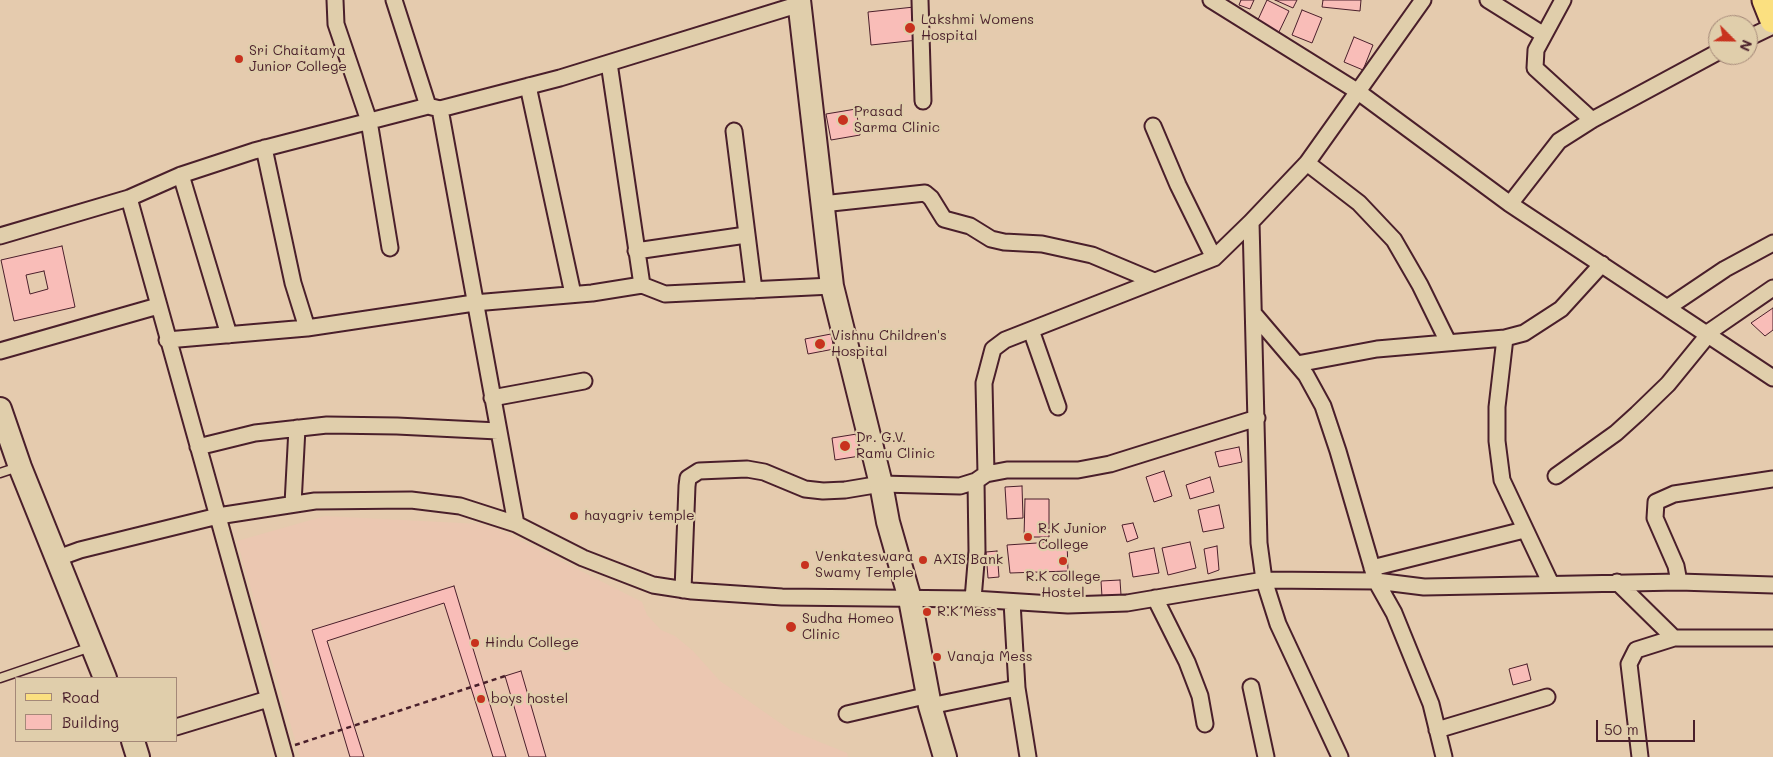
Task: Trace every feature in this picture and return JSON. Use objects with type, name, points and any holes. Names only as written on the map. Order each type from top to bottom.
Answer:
[{"type":"main road","points":[[1765,0],[1773,20]]},
{"type":"street","points":[[335,0],[336,24],[369,121],[390,248]]},
{"type":"street","points":[[394,0],[434,107],[516,524]]},
{"type":"street","points":[[920,0],[923,101]]},
{"type":"street","points":[[1211,0],[1357,91],[1510,204],[1773,378]]},
{"type":"street","points":[[973,599],[981,477],[984,383],[987,363],[993,349],[999,344],[1031,330],[1214,258],[1307,163],[1423,0]]},
{"type":"street","points":[[1488,0],[1544,36]]},
{"type":"street","points":[[1564,0],[1536,50],[1535,68],[1592,120]]},
{"type":"street","points":[[0,236],[129,198],[181,175],[264,148],[369,121],[528,86],[609,63],[800,2],[832,286],[881,484],[888,522],[910,599],[930,700],[945,757]]},
{"type":"street","points":[[1758,33],[1773,26]]},
{"type":"street","points":[[1510,204],[1559,141],[1592,120],[1708,57]]},
{"type":"street","points":[[609,63],[642,285],[650,291],[665,294],[832,286]]},
{"type":"street","points":[[528,86],[573,294]]},
{"type":"street","points":[[1153,126],[1214,258]]},
{"type":"street","points":[[734,131],[754,290]]},
{"type":"street","points":[[264,148],[293,283],[307,328]]},
{"type":"street","points":[[1307,163],[1359,203],[1394,240],[1420,285],[1448,342]]},
{"type":"street","points":[[181,175],[229,335]]},
{"type":"street","points":[[822,204],[925,193],[931,198],[940,216],[944,219],[970,226],[991,239],[1004,242],[1042,244],[1092,256],[1154,281]]},
{"type":"street","points":[[129,198],[167,340],[284,753]]},
{"type":"street","points":[[1251,222],[1259,543],[1264,580],[1278,624],[1340,757]]},
{"type":"street","points":[[636,251],[746,235]]},
{"type":"street","points":[[1667,308],[1724,269],[1773,243]]},
{"type":"street","points":[[1297,364],[1377,349],[1505,338],[1538,326],[1561,310],[1602,264]]},
{"type":"street","points":[[167,340],[307,328],[474,303],[573,294],[642,285]]},
{"type":"street","points":[[1556,476],[1616,433],[1637,414],[1668,384],[1707,335],[1773,288]]},
{"type":"street","points":[[0,351],[158,306]]},
{"type":"street","points":[[1254,314],[1306,375],[1323,406],[1374,575],[1394,613],[1431,704],[1444,757]]},
{"type":"street","points":[[1031,330],[1058,407]]},
{"type":"street","points":[[1505,338],[1497,407],[1497,441],[1502,480],[1550,584]]},
{"type":"street","points":[[492,398],[584,381]]},
{"type":"street","points":[[0,409],[10,470],[69,554],[91,647],[105,677]]},
{"type":"street","points":[[683,590],[687,486],[693,473],[699,470],[747,469],[764,472],[805,488],[823,491],[845,490],[881,484],[960,486],[981,477],[1007,470],[1078,470],[1102,466],[1257,418]]},
{"type":"street","points":[[198,447],[255,433],[327,425],[397,426],[498,432]]},
{"type":"street","points":[[293,504],[297,428]]},
{"type":"street","points":[[1679,582],[1676,566],[1655,518],[1656,502],[1674,494],[1773,478]]},
{"type":"street","points":[[69,554],[218,516],[293,504],[315,501],[411,500],[460,506],[516,524],[583,558],[622,574],[653,585],[683,590],[782,597],[973,599],[1068,605],[1127,603],[1264,580],[1374,575],[1524,530]]},
{"type":"street","points":[[1374,575],[1424,587],[1617,582],[1773,585]]},
{"type":"street","points":[[1617,582],[1674,638]]},
{"type":"street","points":[[1155,598],[1200,696],[1206,724]]},
{"type":"street","points":[[1012,602],[1017,688],[1028,757]]},
{"type":"street","points":[[1640,757],[1629,664],[1636,650],[1674,638],[1773,638]]},
{"type":"street","points":[[1251,687],[1266,757]]},
{"type":"street","points":[[847,714],[1017,688]]},
{"type":"street","points":[[1437,730],[1547,697]]},
{"type":"street","points":[[178,726],[268,699]]},
{"type":"street","points":[[133,742],[138,757]]},
{"type":"lane","points":[[0,678],[91,647]]},
{"type":"path","points":[[284,753],[505,676]]},
{"type":"shaded area","name":"Hindu College","points":[[325,516],[480,524],[500,530],[642,602],[647,615],[661,630],[675,636],[693,651],[720,681],[790,730],[847,753],[848,757],[300,757],[237,541]]},
{"type":"building","points":[[1241,0],[1254,0],[1250,9],[1239,5]]},
{"type":"building","points":[[1267,0],[1289,11],[1278,34],[1256,24]]},
{"type":"building","points":[[1275,0],[1297,0],[1293,8]]},
{"type":"building","points":[[1323,0],[1361,0],[1360,11],[1322,7]]},
{"type":"building","points":[[914,7],[918,40],[871,45],[868,12]]},
{"type":"building","points":[[1302,10],[1322,18],[1312,43],[1292,35]]},
{"type":"building","points":[[1354,37],[1373,45],[1363,70],[1344,62]]},
{"type":"building","points":[[856,109],[860,135],[831,140],[826,114]]},
{"type":"building","points":[[62,246],[75,307],[14,321],[1,260]],"holes":[[[44,271],[48,289],[30,294],[26,275]]]},
{"type":"building","points":[[1773,308],[1773,330],[1765,336],[1751,323]]},
{"type":"building","points":[[831,334],[834,349],[808,354],[805,339]]},
{"type":"building","points":[[863,433],[866,455],[835,460],[832,438]]},
{"type":"building","points":[[1239,447],[1242,462],[1219,467],[1215,452]]},
{"type":"building","points":[[1164,471],[1172,496],[1154,502],[1146,477]]},
{"type":"building","points":[[1210,477],[1214,492],[1190,499],[1186,485]]},
{"type":"building","points":[[1022,486],[1023,518],[1007,519],[1005,487]]},
{"type":"building","points":[[1025,499],[1049,499],[1049,537],[1024,537]]},
{"type":"building","points":[[1219,505],[1224,528],[1203,532],[1198,510]]},
{"type":"building","points":[[1133,523],[1138,538],[1127,542],[1122,525]]},
{"type":"building","points":[[1067,541],[1068,571],[1010,573],[1007,545]]},
{"type":"building","points":[[1190,542],[1196,568],[1168,575],[1162,548]]},
{"type":"building","points":[[1217,546],[1219,570],[1208,574],[1204,549]]},
{"type":"building","points":[[1154,548],[1159,573],[1133,577],[1129,553]]},
{"type":"building","points":[[997,551],[999,577],[988,578],[986,552]]},
{"type":"building","points":[[1120,580],[1121,595],[1102,597],[1101,581]]},
{"type":"building","name":"boys hostel","points":[[454,586],[506,757],[493,757],[444,603],[327,641],[364,757],[350,757],[312,630]]},
{"type":"building","points":[[1527,664],[1531,680],[1513,685],[1509,669]]},
{"type":"building","points":[[521,671],[546,757],[529,757],[505,676]]},
{"type":"place","name":"Lakshmi Womens Hospital","points":[[910,28]]},
{"type":"place","name":"Sri Chaitamya Junior College","points":[[239,59]]},
{"type":"place","name":"Prasad Sarma Clinic","points":[[843,120]]},
{"type":"place","name":"Vishnu Children's Hospital","points":[[820,344]]},
{"type":"place","name":"Dr. G.V. Ramu Clinic","points":[[845,446]]},
{"type":"place","name":"hayagriv temple","points":[[574,516]]},
{"type":"place","name":"R.K Junior College","points":[[1028,537]]},
{"type":"place","name":"AXIS Bank","points":[[923,560]]},
{"type":"place","name":"R.K college Hostel","points":[[1063,561]]},
{"type":"place","name":"Venkateswara Swamy Temple","points":[[805,565]]},
{"type":"place","name":"R.K Mess","points":[[927,612]]},
{"type":"place","name":"Sudha Homeo Clinic","points":[[791,627]]},
{"type":"place","name":"Hindu College","points":[[475,643]]},
{"type":"place","name":"Vanaja Mess","points":[[937,657]]},
{"type":"place","name":"boys hostel","points":[[481,699]]}]
